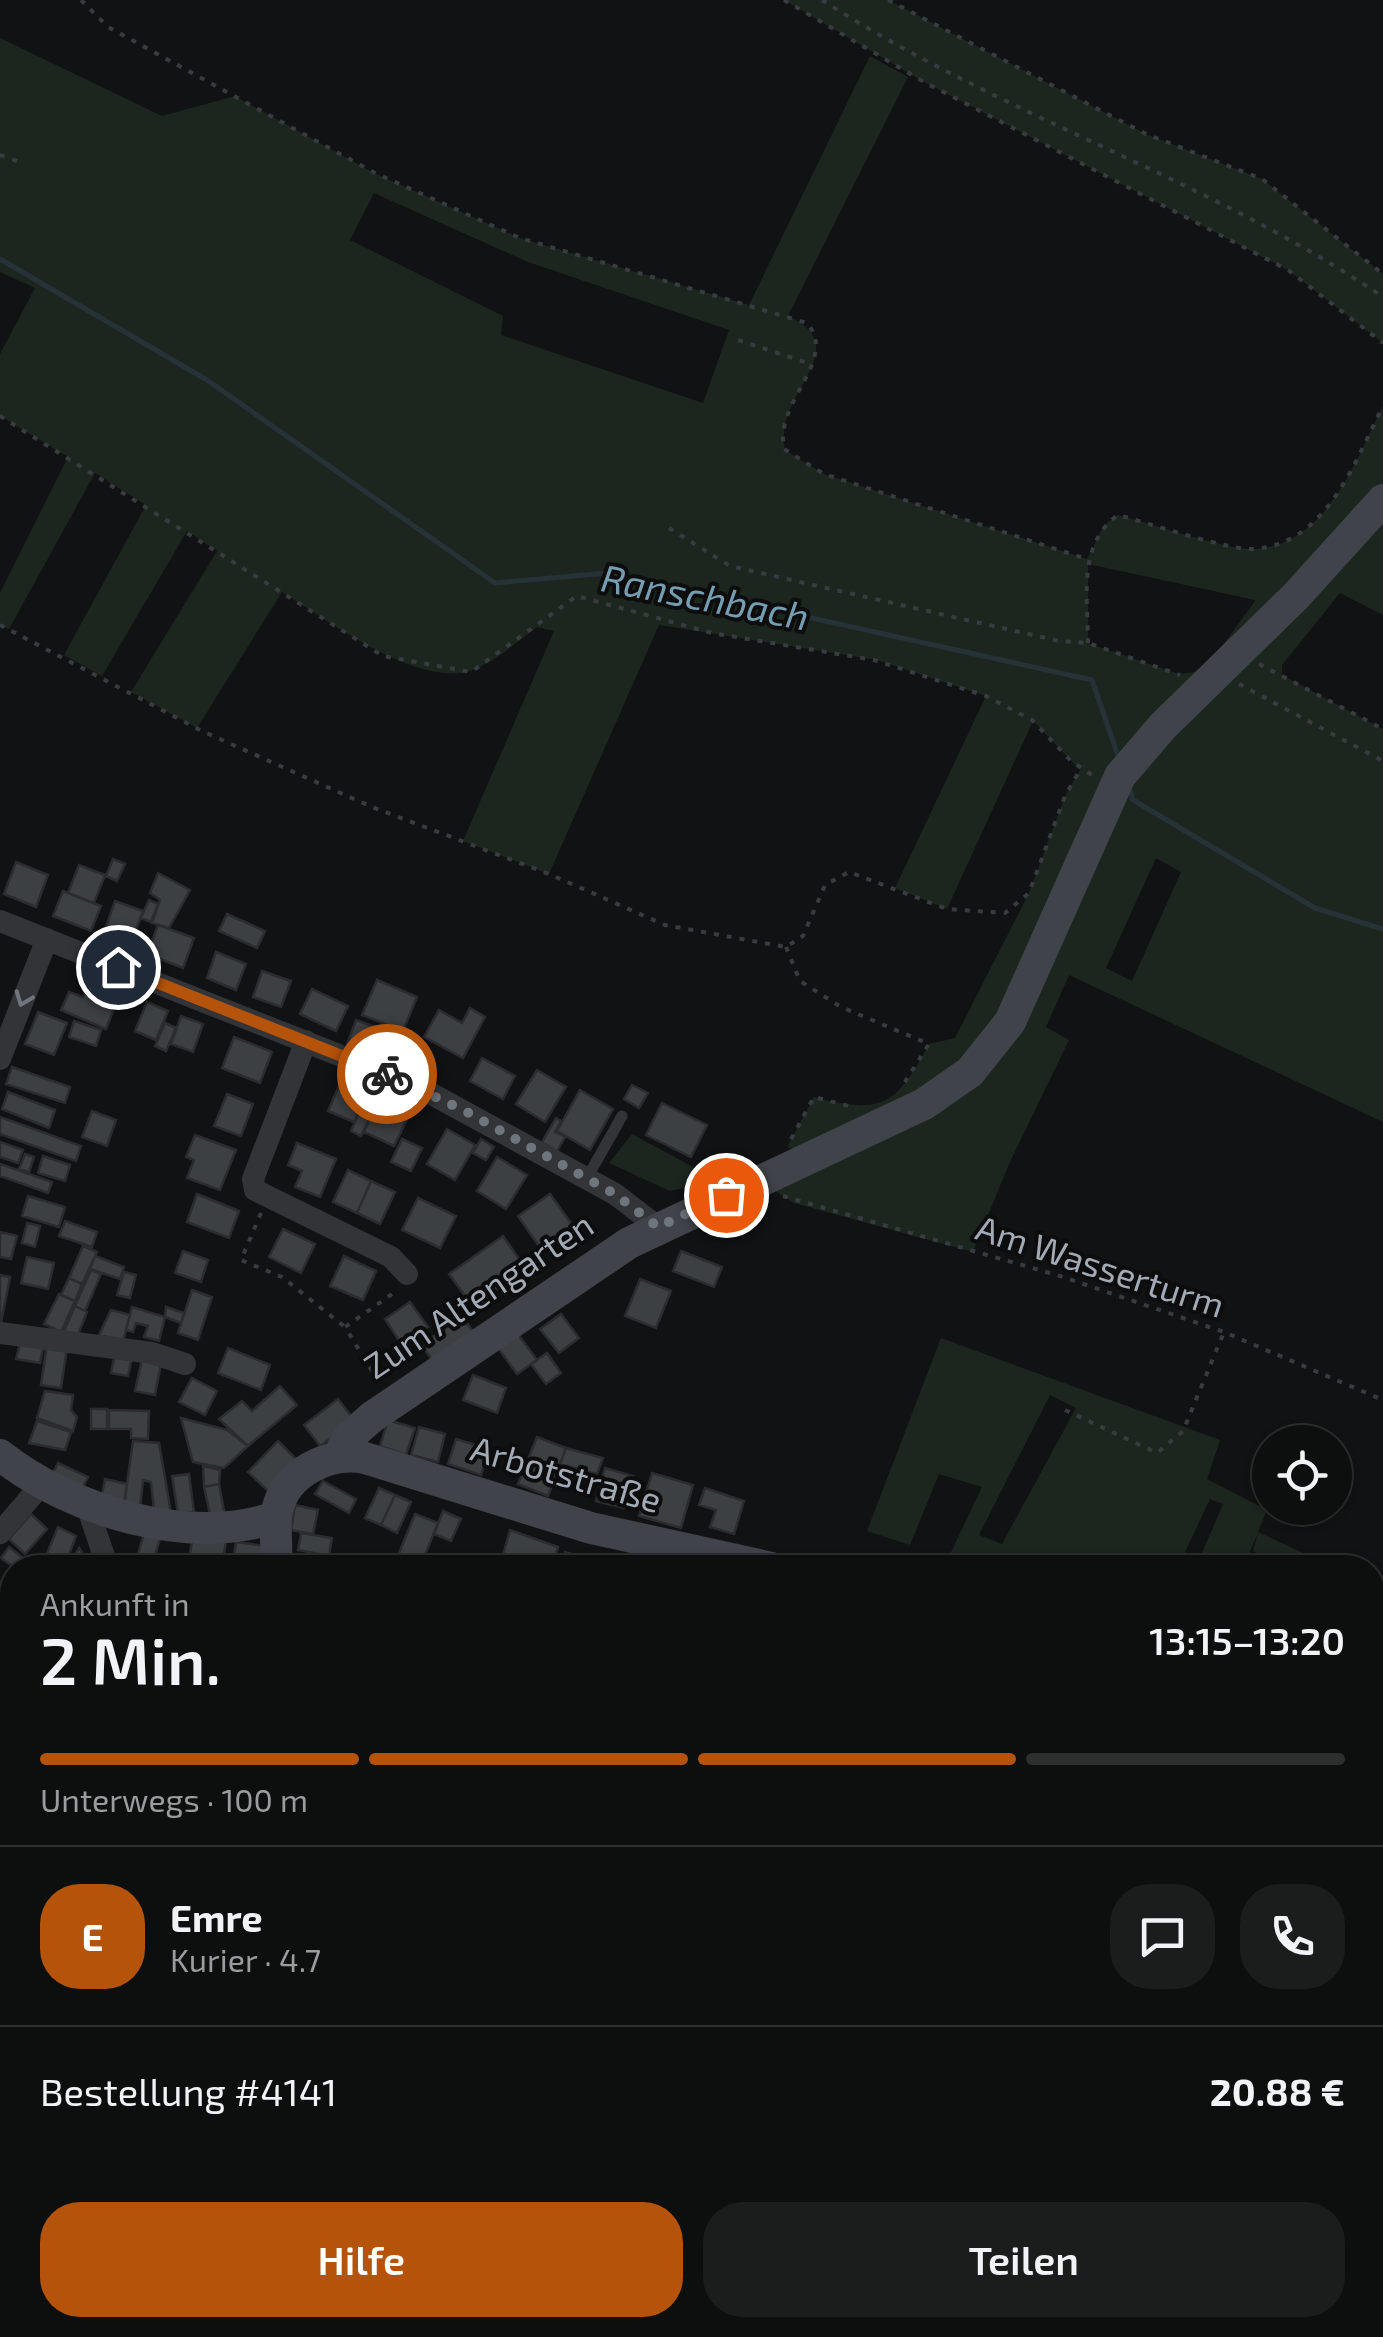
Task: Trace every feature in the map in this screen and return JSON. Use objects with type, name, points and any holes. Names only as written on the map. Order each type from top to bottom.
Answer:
[{"type":"street","name":"Zum Altengarten","points":[[276,1517],[280,1502],[295,1482],[321,1461],[340,1455],[348,1438],[372,1416],[658,1227],[924,1104],[961,1080],[992,1048],[1010,1022],[1124,771],[1383,500]]},
{"type":"street","points":[[0,921],[417,1086],[587,1178],[634,1206],[658,1227]]},
{"type":"street","points":[[0,1059],[46,939]]},
{"type":"street","points":[[306,1042],[253,1179],[255,1190],[391,1257],[407,1274]]},
{"type":"street","points":[[0,1333],[152,1353],[184,1364]]},
{"type":"street","points":[[0,1455],[42,1484],[87,1506],[230,1530],[276,1517],[275,1555]]},
{"type":"street","name":"Arbotstraße","points":[[340,1455],[366,1458],[591,1528],[713,1555]]},
{"type":"street","points":[[0,1534],[42,1484]]},
{"type":"street","points":[[87,1506],[104,1555]]},
{"type":"lane","points":[[587,1178],[622,1116]]},
{"type":"path","points":[[81,0],[108,27],[374,172],[520,238],[807,323],[817,334],[819,350],[782,421],[784,450],[824,474],[1088,559]]},
{"type":"path","points":[[784,0],[924,82],[1288,270],[1383,343]]},
{"type":"path","points":[[822,0],[861,25],[1034,112],[1248,214],[1383,297]]},
{"type":"path","points":[[888,0],[1146,134],[1262,179],[1383,274]]},
{"type":"path","points":[[0,155],[22,162]]},
{"type":"path","points":[[738,340],[811,364]]},
{"type":"path","points":[[1088,643],[1088,559],[1104,525],[1118,515],[1252,550],[1295,538],[1333,504],[1383,406]]},
{"type":"path","points":[[0,416],[384,656],[443,670],[471,672],[577,596],[712,633],[874,660],[986,696],[1032,720],[1080,770],[1064,796],[1029,893],[1006,913],[947,909],[849,872],[825,884],[803,936],[786,947],[665,925],[549,874],[372,807],[202,731],[0,625]]},
{"type":"path","points":[[670,528],[730,566],[1059,641],[1088,643],[1179,674],[1219,671],[1383,729]]},
{"type":"path","points":[[1219,671],[1383,761]]},
{"type":"path","points":[[786,947],[800,981],[841,1007],[929,1044],[911,1077],[897,1090]]},
{"type":"path","points":[[770,1174],[814,1097],[858,1109],[870,1106]]},
{"type":"path","points":[[267,1198],[241,1260],[282,1277],[345,1327],[381,1386]]},
{"type":"path","name":"Am Wasserturm","points":[[794,1202],[1060,1276],[1224,1332],[1383,1400]]},
{"type":"path","points":[[345,1327],[398,1290],[407,1274]]},
{"type":"path","points":[[1065,1410],[1156,1453],[1183,1431],[1224,1332]]},
{"type":"shaded area","points":[[784,0],[888,0],[1146,134],[1262,179],[1383,274],[1383,343],[1288,270],[924,82]]},
{"type":"shaded area","points":[[0,38],[162,116],[235,96],[374,173],[520,238],[749,305],[870,56],[908,77],[788,316],[808,329],[816,343],[815,358],[784,430],[785,450],[824,474],[1087,559],[1104,525],[1118,515],[1208,541],[1254,549],[1279,544],[1301,533],[1320,516],[1349,474],[1383,406],[1383,615],[1340,593],[1282,665],[1282,675],[1383,729],[1383,1122],[1069,975],[1046,1027],[1069,1040],[1009,1164],[973,1252],[794,1203],[764,1184],[810,1155],[787,1147],[814,1097],[856,1105],[885,1100],[907,1081],[929,1044],[955,1038],[1029,893],[1065,796],[1080,770],[1033,721],[947,909],[895,888],[986,696],[877,660],[659,625],[549,874],[463,841],[554,631],[537,627],[498,657],[473,670],[427,670],[374,649],[282,592],[197,728],[131,692],[217,551],[187,531],[102,676],[64,655],[146,505],[95,473],[9,629],[0,625],[0,593],[68,457],[0,416],[0,354],[35,288],[0,272]],"holes":[[[374,193],[528,262],[729,330],[703,403],[501,335],[503,316],[350,240]],[[1088,564],[1255,600],[1204,671],[1179,674],[1088,643]],[[1156,858],[1181,872],[1132,981],[1106,968]]]},
{"type":"shaded area","points":[[632,1134],[717,1180],[670,1191],[609,1163]]},
{"type":"shaded area","points":[[941,1338],[1220,1440],[1207,1479],[1252,1502],[1252,1525],[1261,1525],[1258,1532],[1307,1555],[1262,1555],[1253,1551],[1258,1533],[1248,1555],[1201,1555],[1223,1504],[1210,1499],[1184,1555],[950,1555],[982,1487],[939,1474],[910,1545],[867,1531]],"holes":[[[1050,1395],[1076,1408],[1002,1544],[979,1535]]]},
{"type":"building","points":[[113,859],[125,864],[117,881],[106,876]]},
{"type":"building","points":[[16,862],[48,875],[36,907],[4,894]]},
{"type":"building","points":[[79,865],[105,875],[94,903],[68,893]]},
{"type":"building","points":[[158,873],[190,890],[169,928],[152,923],[160,900],[150,893]]},
{"type":"building","points":[[63,891],[101,906],[91,931],[53,916]]},
{"type":"building","points":[[149,900],[158,904],[151,922],[141,918]]},
{"type":"building","points":[[115,901],[143,911],[129,948],[102,938]]},
{"type":"building","points":[[227,914],[265,931],[257,948],[219,931]]},
{"type":"building","points":[[158,925],[194,938],[183,968],[147,954]]},
{"type":"building","points":[[216,952],[246,964],[236,990],[207,978]]},
{"type":"building","points":[[262,971],[291,981],[281,1007],[253,997]]},
{"type":"building","points":[[377,980],[417,997],[403,1031],[362,1015]]},
{"type":"building","points":[[88,983],[119,996],[106,1029],[61,1010],[69,992],[83,997]]},
{"type":"building","points":[[312,989],[348,1006],[336,1031],[300,1014]]},
{"type":"building","points":[[147,1002],[168,1011],[156,1040],[135,1031]]},
{"type":"building","points":[[470,1008],[485,1017],[463,1058],[424,1037],[439,1010],[462,1023]]},
{"type":"building","points":[[38,1012],[67,1023],[54,1055],[25,1044]]},
{"type":"building","points":[[181,1016],[203,1024],[193,1052],[171,1044]]},
{"type":"building","points":[[356,1020],[383,1030],[374,1054],[347,1044]]},
{"type":"building","points":[[74,1021],[101,1030],[96,1046],[69,1037]]},
{"type":"building","points":[[165,1023],[176,1028],[166,1051],[155,1046]]},
{"type":"building","points":[[234,1037],[272,1052],[260,1083],[222,1068]]},
{"type":"building","points":[[482,1058],[515,1076],[503,1099],[470,1081]]},
{"type":"building","points":[[12,1067],[70,1087],[65,1103],[6,1084]]},
{"type":"building","points":[[537,1070],[566,1087],[545,1122],[516,1104]]},
{"type":"building","points":[[342,1079],[368,1090],[354,1122],[328,1111]]},
{"type":"building","points":[[632,1085],[648,1093],[639,1108],[624,1099]]},
{"type":"building","points":[[580,1090],[613,1109],[590,1150],[557,1131]]},
{"type":"building","points":[[8,1092],[55,1110],[49,1128],[2,1109]]},
{"type":"building","points":[[227,1094],[253,1104],[241,1136],[214,1126]]},
{"type":"building","points":[[380,1097],[411,1111],[394,1146],[364,1132]]},
{"type":"building","points":[[662,1103],[707,1125],[691,1157],[646,1135]]},
{"type":"building","points":[[361,1108],[372,1113],[361,1136],[351,1131]]},
{"type":"building","points":[[92,1111],[116,1120],[107,1146],[82,1137]]},
{"type":"building","points":[[0,1117],[81,1146],[76,1161],[0,1134]]},
{"type":"building","points":[[556,1118],[561,1121],[555,1132],[565,1137],[557,1151],[542,1142]]},
{"type":"building","points":[[447,1129],[475,1145],[455,1180],[427,1164]]},
{"type":"building","points":[[195,1135],[236,1150],[220,1190],[187,1178],[194,1160],[186,1157]]},
{"type":"building","points":[[402,1139],[422,1148],[411,1171],[391,1162]]},
{"type":"building","points":[[481,1139],[494,1147],[486,1160],[473,1153]]},
{"type":"building","points":[[0,1142],[23,1150],[18,1163],[0,1157]]},
{"type":"building","points":[[297,1143],[336,1159],[320,1197],[295,1187],[302,1171],[288,1165]]},
{"type":"building","points":[[25,1154],[34,1157],[29,1172],[19,1169]]},
{"type":"building","points":[[43,1156],[70,1165],[65,1181],[38,1173]]},
{"type":"building","points":[[497,1157],[527,1175],[506,1209],[477,1191]]},
{"type":"building","points":[[0,1164],[52,1182],[48,1193],[0,1176]]},
{"type":"building","points":[[348,1170],[371,1181],[357,1213],[333,1202]]},
{"type":"building","points":[[371,1181],[395,1192],[380,1224],[357,1213]]},
{"type":"building","points":[[197,1194],[239,1211],[229,1238],[187,1222]]},
{"type":"building","points":[[550,1194],[573,1226],[541,1249],[518,1216]]},
{"type":"building","points":[[28,1196],[65,1207],[59,1227],[22,1216]]},
{"type":"building","points":[[418,1198],[456,1216],[440,1248],[402,1230]]},
{"type":"building","points":[[65,1221],[97,1232],[92,1247],[59,1236]]},
{"type":"building","points":[[27,1223],[40,1226],[35,1247],[22,1243]]},
{"type":"building","points":[[283,1229],[315,1244],[301,1273],[269,1257]]},
{"type":"building","points":[[0,1232],[17,1236],[11,1259],[0,1257]]},
{"type":"building","points":[[503,1236],[526,1269],[473,1307],[449,1274]]},
{"type":"building","points":[[83,1246],[97,1252],[82,1284],[69,1278]]},
{"type":"building","points":[[183,1251],[208,1260],[201,1282],[175,1273]]},
{"type":"building","points":[[681,1251],[722,1267],[714,1287],[673,1271]]},
{"type":"building","points":[[95,1256],[124,1267],[120,1279],[90,1269]]},
{"type":"building","points":[[344,1256],[376,1271],[363,1300],[330,1286]]},
{"type":"building","points":[[27,1257],[54,1263],[48,1289],[21,1283]]},
{"type":"building","points":[[91,1270],[101,1274],[85,1311],[75,1306]]},
{"type":"building","points":[[124,1272],[136,1275],[130,1298],[117,1295]]},
{"type":"building","points":[[0,1275],[10,1277],[1,1323],[0,1323]]},
{"type":"building","points":[[69,1278],[82,1284],[75,1301],[61,1295]]},
{"type":"building","points":[[640,1279],[671,1291],[656,1328],[625,1316]]},
{"type":"building","points":[[192,1290],[212,1297],[198,1340],[178,1333]]},
{"type":"building","points":[[59,1294],[75,1301],[61,1332],[44,1324]]},
{"type":"building","points":[[410,1302],[428,1327],[402,1345],[385,1319]]},
{"type":"building","points":[[75,1306],[87,1312],[77,1337],[64,1331]]},
{"type":"building","points":[[132,1307],[165,1317],[159,1341],[144,1337],[148,1326],[136,1323],[133,1332],[126,1330]]},
{"type":"building","points":[[166,1307],[184,1313],[181,1323],[165,1317]]},
{"type":"building","points":[[111,1310],[130,1315],[123,1341],[99,1335]]},
{"type":"building","points":[[561,1314],[579,1338],[559,1353],[540,1329]]},
{"type":"building","points":[[463,1317],[474,1333],[432,1360],[421,1344]]},
{"type":"building","points":[[517,1333],[537,1360],[517,1374],[498,1348]]},
{"type":"building","points":[[21,1340],[44,1343],[40,1363],[16,1359]]},
{"type":"building","points":[[47,1344],[67,1348],[61,1388],[41,1385]]},
{"type":"building","points":[[228,1348],[270,1365],[261,1390],[218,1373]]},
{"type":"building","points":[[547,1353],[561,1373],[546,1384],[531,1364]]},
{"type":"building","points":[[115,1354],[132,1357],[128,1376],[111,1373]]},
{"type":"building","points":[[142,1359],[161,1364],[155,1395],[135,1391]]},
{"type":"building","points":[[473,1375],[506,1388],[497,1413],[463,1400]]},
{"type":"building","points":[[192,1378],[217,1391],[205,1415],[179,1402]]},
{"type":"building","points":[[280,1386],[297,1405],[248,1446],[219,1419],[242,1401],[252,1411]]},
{"type":"building","points":[[45,1391],[73,1395],[71,1410],[77,1417],[73,1431],[37,1418]]},
{"type":"building","points":[[338,1399],[355,1421],[320,1446],[304,1425]]},
{"type":"building","points":[[91,1409],[107,1409],[107,1429],[91,1429]]},
{"type":"building","points":[[109,1410],[149,1411],[148,1439],[131,1438],[131,1429],[109,1429]]},
{"type":"building","points":[[181,1418],[227,1430],[248,1446],[224,1468],[193,1462]]},
{"type":"building","points":[[388,1420],[415,1428],[406,1455],[380,1446]]},
{"type":"building","points":[[37,1421],[71,1432],[65,1450],[29,1443]]},
{"type":"building","points":[[419,1427],[445,1434],[438,1462],[411,1455]]},
{"type":"building","points":[[537,1437],[566,1448],[548,1496],[518,1484]]},
{"type":"building","points":[[456,1439],[489,1449],[481,1475],[448,1464]]},
{"type":"building","points":[[133,1441],[159,1443],[171,1513],[154,1511],[151,1482],[143,1480],[140,1508],[124,1505]]},
{"type":"building","points":[[278,1441],[297,1460],[268,1491],[248,1472]]},
{"type":"building","points":[[566,1448],[603,1458],[597,1474],[560,1464]]},
{"type":"building","points":[[58,1463],[88,1477],[80,1493],[50,1479]]},
{"type":"building","points":[[203,1466],[220,1470],[219,1484],[204,1487]]},
{"type":"building","points":[[605,1468],[633,1476],[624,1508],[596,1501]]},
{"type":"building","points":[[652,1473],[693,1485],[681,1528],[639,1516]]},
{"type":"building","points":[[189,1474],[194,1512],[178,1514],[172,1476]]},
{"type":"building","points":[[105,1479],[127,1484],[124,1505],[101,1500]]},
{"type":"building","points":[[323,1481],[356,1499],[349,1513],[315,1494]]},
{"type":"building","points":[[219,1484],[225,1516],[211,1519],[204,1487]]},
{"type":"building","points":[[379,1488],[395,1495],[381,1525],[365,1518]]},
{"type":"building","points":[[705,1488],[744,1501],[734,1534],[710,1527],[716,1510],[699,1505]]},
{"type":"building","points":[[395,1495],[411,1502],[397,1533],[381,1525]]},
{"type":"building","points":[[295,1505],[318,1510],[313,1534],[291,1530]]},
{"type":"building","points":[[443,1511],[461,1519],[451,1541],[434,1534]]},
{"type":"building","points":[[31,1514],[47,1529],[25,1554],[9,1539]]},
{"type":"building","points":[[415,1514],[438,1523],[425,1555],[398,1555]]},
{"type":"building","points":[[58,1527],[76,1536],[69,1555],[46,1555]]},
{"type":"building","points":[[146,1527],[162,1532],[155,1555],[138,1554]]},
{"type":"building","points":[[510,1530],[558,1547],[556,1555],[503,1555]]},
{"type":"building","points":[[301,1533],[332,1538],[329,1555],[298,1550]]},
{"type":"building","points":[[193,1535],[226,1540],[224,1555],[190,1555]]},
{"type":"building","points":[[236,1542],[264,1546],[262,1555],[234,1555]]},
{"type":"building","points":[[9,1547],[19,1555],[3,1555]]},
{"type":"waterway","name":"Ranschbach","points":[[0,259],[207,380],[495,583],[608,573],[1092,680],[1118,756]]},
{"type":"waterway","name":"Ranschbach","points":[[1130,790],[1133,800],[1315,908],[1383,929]]},
{"type":"way so far","points":[[387,1074],[465,1111],[615,1194],[658,1227],[726,1195]]},
{"type":"route","points":[[118,967],[387,1074]]}]
